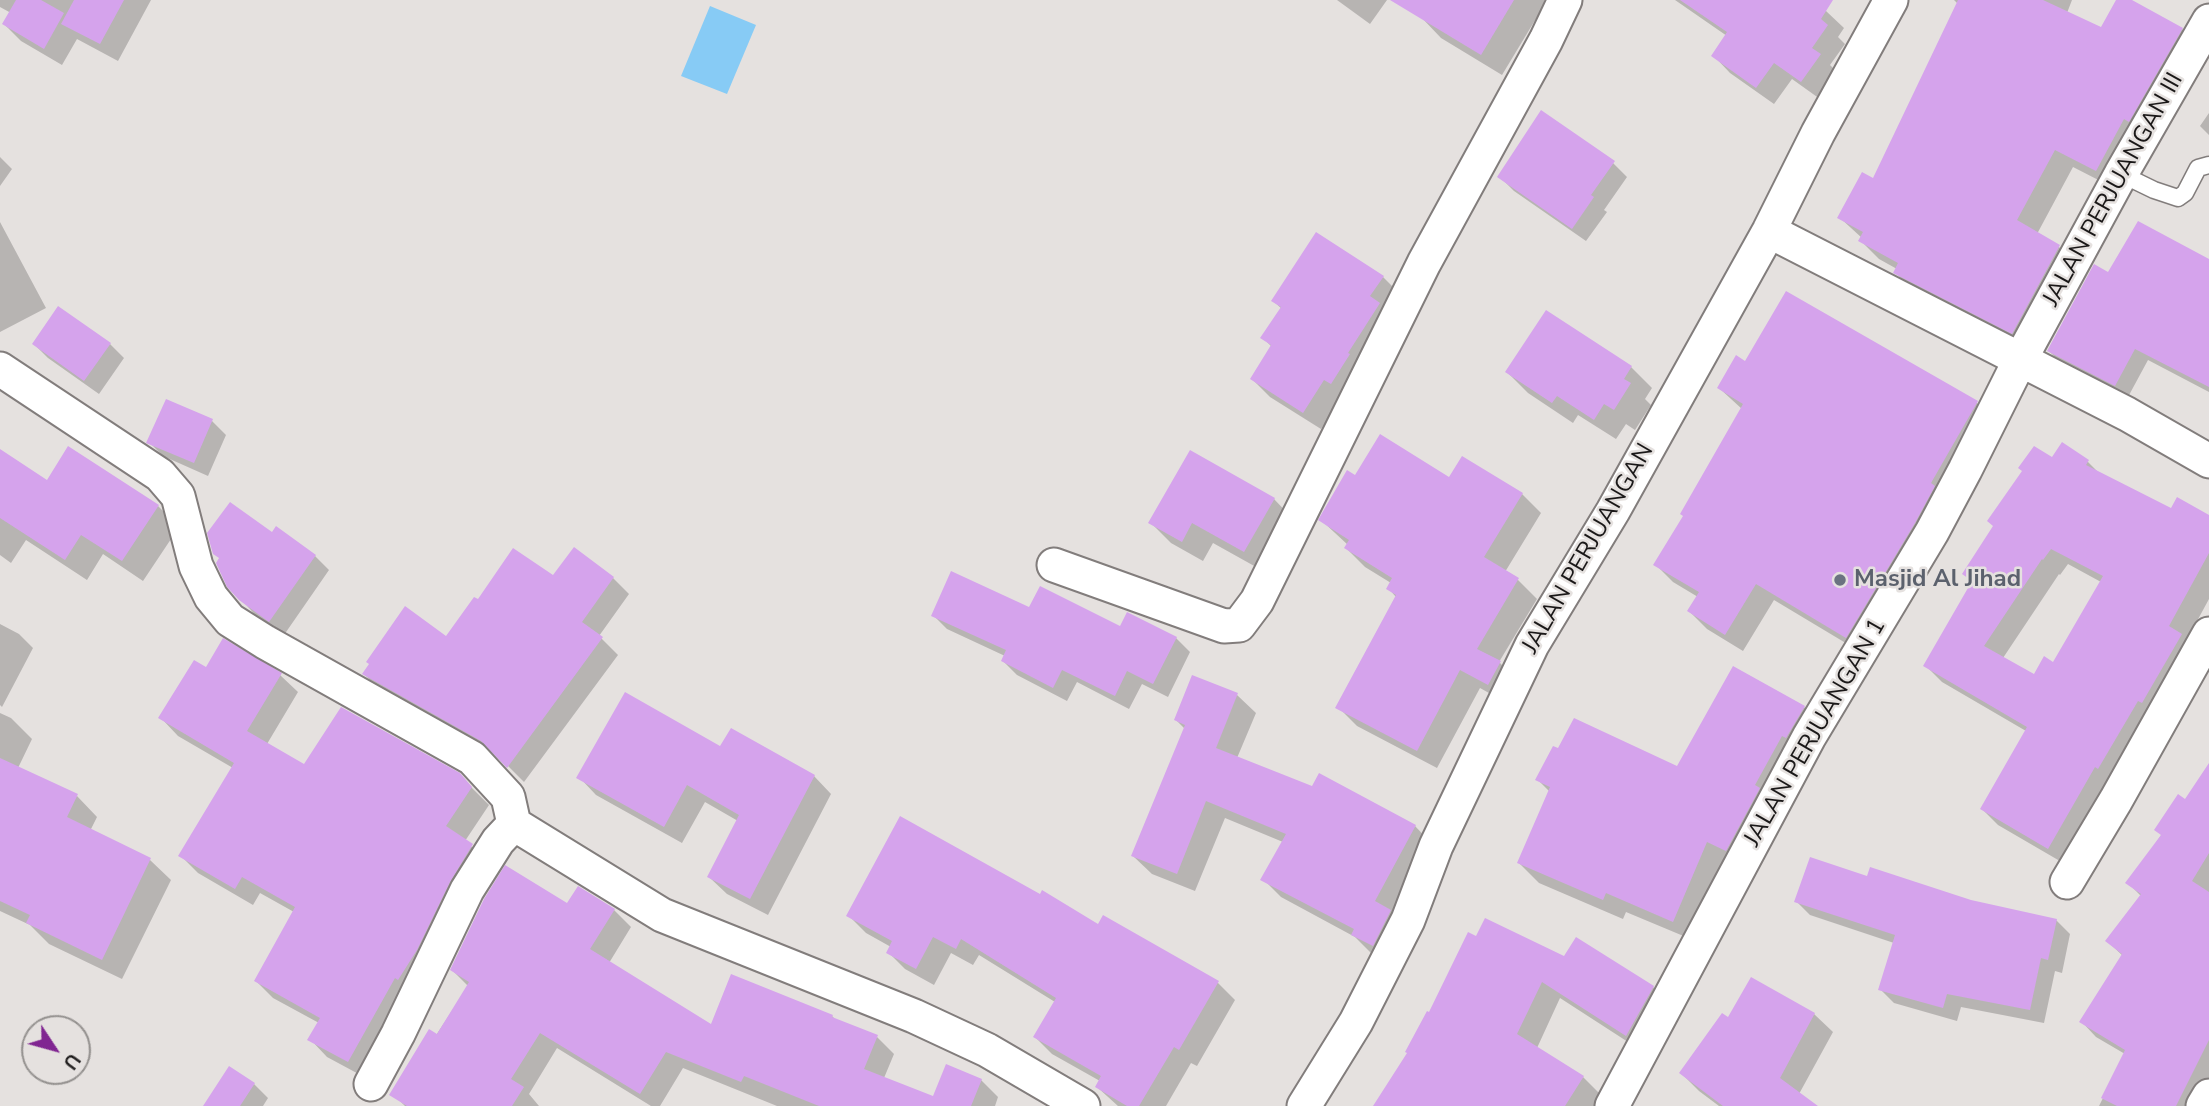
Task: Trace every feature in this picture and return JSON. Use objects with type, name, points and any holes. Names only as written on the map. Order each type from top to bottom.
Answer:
[{"type":"street","points":[[1054,565],[1224,626],[1239,625],[1256,601],[1424,263],[1546,40],[1565,0]]},
{"type":"street","name":"JALAN PERJUANGAN","points":[[1304,1106],[1356,1022],[1408,920],[1436,846],[1532,645],[1612,511],[1769,231],[1818,133],[1891,0]]},
{"type":"street","name":"JALAN PERJUANGAN III","points":[[2020,360],[2121,174],[2209,21]]},
{"type":"street","points":[[1769,231],[2127,414],[2209,461]]},
{"type":"street","name":"JALAN PERJUANGAN 1","points":[[1619,1103],[1809,737],[1932,532],[2020,360]]},
{"type":"street","points":[[0,369],[160,475],[178,496],[195,566],[211,597],[230,620],[472,758],[508,797],[514,824],[662,915],[914,1016],[987,1050],[1083,1106]]},
{"type":"street","points":[[2067,882],[2209,634]]},
{"type":"street","points":[[371,1084],[467,890],[498,841],[514,824]]},
{"type":"street","points":[[2203,1106],[2209,1096]]},
{"type":"lane","points":[[2121,174],[2178,198],[2185,194],[2198,168],[2209,165]]},
{"type":"water","points":[[710,6],[756,25],[727,94],[681,76]]},
{"type":"building","points":[[16,0],[41,0],[64,13],[44,49],[2,24]]},
{"type":"building","points":[[74,0],[124,0],[100,44],[61,24]]},
{"type":"building","points":[[1390,0],[1514,0],[1481,55]]},
{"type":"building","points":[[1680,0],[1833,0],[1821,19],[1828,25],[1812,48],[1821,54],[1801,82],[1774,63],[1756,88],[1711,56],[1727,32]]},
{"type":"building","points":[[1958,0],[2043,0],[2101,27],[2116,0],[2132,0],[2183,28],[2129,122],[2124,119],[2096,171],[2055,150],[2017,220],[2060,245],[2012,334],[1893,273],[1898,263],[1858,241],[1863,232],[1837,218],[1862,172],[1873,178]]},
{"type":"building","points":[[1541,110],[1615,161],[1591,195],[1594,197],[1572,229],[1497,177]]},
{"type":"building","points":[[2138,221],[2209,259],[2209,387],[2135,349],[2115,386],[2047,351],[2094,264],[2108,272]]},
{"type":"building","points":[[1316,232],[1384,276],[1370,296],[1380,303],[1348,353],[1350,354],[1331,384],[1324,380],[1303,413],[1250,379],[1271,345],[1260,338],[1281,307],[1271,301]]},
{"type":"building","points":[[1786,291],[1978,401],[1931,483],[1935,486],[1915,523],[1846,638],[1756,584],[1725,635],[1687,611],[1699,592],[1653,565],[1683,516],[1680,514],[1743,404],[1717,388],[1736,355],[1745,361]]},
{"type":"building","points":[[58,306],[111,343],[84,381],[32,344]]},
{"type":"building","points":[[1546,310],[1632,366],[1624,379],[1631,383],[1614,410],[1604,404],[1594,420],[1557,396],[1552,403],[1505,372]]},
{"type":"building","points":[[166,399],[213,419],[194,463],[146,443]]},
{"type":"building","points":[[1380,434],[1449,477],[1462,456],[1523,493],[1484,557],[1519,578],[1477,649],[1501,661],[1488,685],[1460,670],[1417,751],[1335,708],[1396,595],[1386,589],[1392,578],[1344,548],[1349,540],[1318,520],[1347,470],[1355,475]]},
{"type":"building","points":[[2062,442],[2089,460],[2086,465],[2171,508],[2177,497],[2209,515],[2209,553],[2169,626],[2182,634],[2142,703],[2138,701],[2098,769],[2095,767],[2048,849],[1980,809],[2027,727],[1923,666],[1972,581],[1962,574],[1993,526],[1987,521],[2022,471],[2018,468],[2034,446],[2052,457]],"holes":[[[2051,549],[2103,576],[2053,662],[2044,656],[2034,674],[1984,646]]]},
{"type":"building","points":[[68,446],[159,505],[122,561],[81,535],[65,560],[0,518],[0,449],[47,480]]},
{"type":"building","points":[[1190,450],[1275,498],[1244,552],[1192,523],[1182,542],[1148,523]]},
{"type":"building","points":[[230,502],[272,532],[276,526],[316,555],[269,622],[239,600],[227,587],[216,563],[219,558],[213,554],[207,533]]},
{"type":"building","points":[[574,547],[614,577],[582,622],[603,637],[507,768],[481,741],[362,674],[369,664],[366,662],[405,606],[446,636],[474,597],[478,599],[513,548],[553,575]]},
{"type":"building","points":[[951,571],[1029,607],[1040,586],[1120,626],[1127,612],[1177,637],[1153,684],[1127,671],[1115,696],[1062,670],[1053,688],[1001,661],[1006,650],[931,616]]},
{"type":"building","points":[[223,638],[282,673],[247,731],[304,764],[341,707],[460,773],[472,787],[446,826],[473,844],[450,882],[417,950],[398,980],[395,978],[348,1062],[307,1040],[320,1018],[254,981],[295,907],[242,877],[235,889],[178,856],[234,763],[158,718],[194,660],[206,667]]},
{"type":"building","points":[[1733,666],[1805,706],[1786,738],[1782,736],[1755,785],[1760,788],[1726,851],[1707,842],[1673,922],[1606,893],[1603,900],[1517,863],[1550,787],[1535,780],[1553,746],[1558,748],[1574,718],[1677,766]]},
{"type":"building","points":[[1192,675],[1238,693],[1216,748],[1312,786],[1319,773],[1416,825],[1375,901],[1391,910],[1373,946],[1351,935],[1354,929],[1260,880],[1286,834],[1206,801],[1177,874],[1131,856],[1185,725],[1174,720]]},
{"type":"building","points":[[625,692],[720,746],[731,728],[815,775],[750,899],[707,877],[739,815],[687,785],[664,827],[576,778]]},
{"type":"building","points":[[0,758],[78,794],[67,817],[151,858],[102,960],[26,923],[30,915],[0,901]]},
{"type":"building","points":[[2209,763],[2209,853],[2192,881],[2209,892],[2209,1040],[2176,1106],[2117,1106],[2101,1098],[2125,1050],[2079,1022],[2122,954],[2105,941],[2141,894],[2125,883],[2161,835],[2154,830],[2178,794],[2185,799]]},
{"type":"building","points":[[900,816],[1040,894],[1042,890],[1098,924],[1103,915],[1219,981],[1179,1050],[1174,1047],[1139,1106],[1127,1106],[1095,1087],[1101,1076],[1033,1037],[1056,998],[961,939],[956,949],[933,937],[916,969],[886,953],[892,941],[846,916]]},
{"type":"building","points":[[1810,857],[1867,876],[1870,867],[1971,900],[2057,919],[2048,960],[2041,958],[2030,1010],[1947,994],[1943,1008],[1878,990],[1895,935],[1794,902]]},
{"type":"building","points":[[505,865],[567,903],[578,886],[615,909],[590,949],[711,1024],[731,974],[878,1035],[864,1069],[933,1096],[946,1064],[982,1079],[971,1106],[819,1106],[744,1076],[741,1082],[666,1052],[640,1094],[540,1033],[511,1079],[524,1087],[512,1106],[407,1106],[389,1095],[429,1029],[437,1034],[469,982],[450,970],[484,899]]},
{"type":"building","points":[[1485,918],[1564,956],[1576,937],[1654,986],[1626,1036],[1542,982],[1517,1034],[1584,1076],[1565,1106],[1373,1106],[1407,1053],[1405,1052],[1427,1011],[1429,1012],[1468,932],[1476,936]]},
{"type":"building","points":[[1751,977],[1815,1013],[1780,1078],[1818,1106],[1723,1106],[1679,1073],[1722,1013],[1728,1017]]},
{"type":"building","points":[[229,1066],[255,1083],[240,1106],[203,1106]]},
{"type":"place","name":"Masjid Al Jihad","points":[[1840,580]]}]
